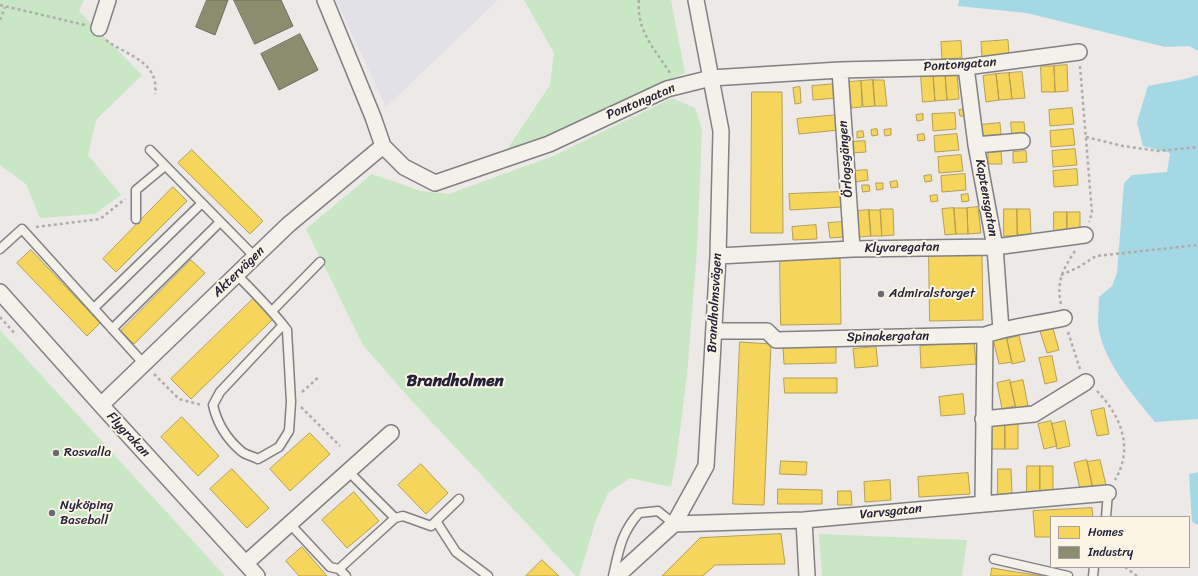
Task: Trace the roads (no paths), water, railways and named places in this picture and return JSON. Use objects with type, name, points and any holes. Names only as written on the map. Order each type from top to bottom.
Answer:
[{"type":"street","points":[[99,28],[108,0]]},
{"type":"street","name":"Pontongatan","points":[[324,0],[373,117],[383,146],[404,167],[435,183],[549,144],[667,88],[711,78],[840,70],[966,67],[1079,52]]},
{"type":"street","name":"Brandholmsvägen","points":[[618,576],[674,524],[706,466],[718,256],[720,131],[696,0]]},
{"type":"street","name":"Kaptensgatan","points":[[966,67],[976,145],[995,248],[1001,330]]},
{"type":"street","name":"Örlogsgängen","points":[[840,70],[852,249]]},
{"type":"street","points":[[976,145],[1022,141]]},
{"type":"street","name":"Aktervägen","points":[[101,406],[288,225],[383,146]]},
{"type":"street","name":"Klyvaregatan","points":[[718,256],[852,249],[995,248],[1085,235]]},
{"type":"street","name":"Flygrakan","points":[[0,292],[101,406],[257,576]]},
{"type":"street","name":"Spinakergatan","points":[[714,331],[767,331],[776,340],[985,335],[1001,330],[1032,326],[1064,318]]},
{"type":"street","points":[[983,503],[985,335]]},
{"type":"street","points":[[983,419],[1034,414],[1086,382]]},
{"type":"street","points":[[246,563],[391,433]]},
{"type":"street","name":"Varvsgatan","points":[[674,524],[804,520],[1108,493]]},
{"type":"street","points":[[804,520],[808,576]]},
{"type":"lane","points":[[150,150],[255,257]]},
{"type":"lane","points":[[136,219],[136,190],[165,166]]},
{"type":"lane","points":[[94,308],[202,203]]},
{"type":"lane","points":[[112,329],[220,222]]},
{"type":"lane","points":[[0,249],[22,229],[144,364]]},
{"type":"lane","points":[[274,309],[320,262]]},
{"type":"lane","points":[[236,274],[274,312],[287,330],[292,400],[289,431],[279,447],[258,459],[242,452],[222,429],[216,419],[213,405],[220,392],[283,325]]},
{"type":"lane","points":[[348,471],[395,518]]},
{"type":"lane","points":[[1106,516],[1108,493]]},
{"type":"lane","points":[[339,569],[395,518],[403,516],[431,526],[459,499]]},
{"type":"lane","points":[[614,576],[621,538],[629,523],[639,513],[658,511],[674,524]]},
{"type":"lane","points":[[436,521],[456,552],[488,576]]},
{"type":"lane","points":[[290,524],[330,567],[339,569],[346,576]]},
{"type":"lane","points":[[994,559],[1068,576]]},
{"type":"water","points":[[959,0],[1198,0],[1198,51],[1189,46],[1165,47],[1027,13],[958,6]]},
{"type":"water","points":[[1198,75],[1198,419],[1155,422],[1119,375],[1105,349],[1100,336],[1098,322],[1099,297],[1112,286],[1117,273],[1124,183],[1132,175],[1167,172],[1170,153],[1143,146],[1137,122],[1148,86]]},
{"type":"water","points":[[1198,472],[1198,525],[1192,522],[1189,474]]},
{"type":"place","name":"Admiralstorget","points":[[881,294]]},
{"type":"place","name":"Rosvalla","points":[[56,453]]},
{"type":"place","name":"Nyköping Baseball","points":[[52,513]]},
{"type":"district","name":"Brandholmen","points":[[455,382]]}]
